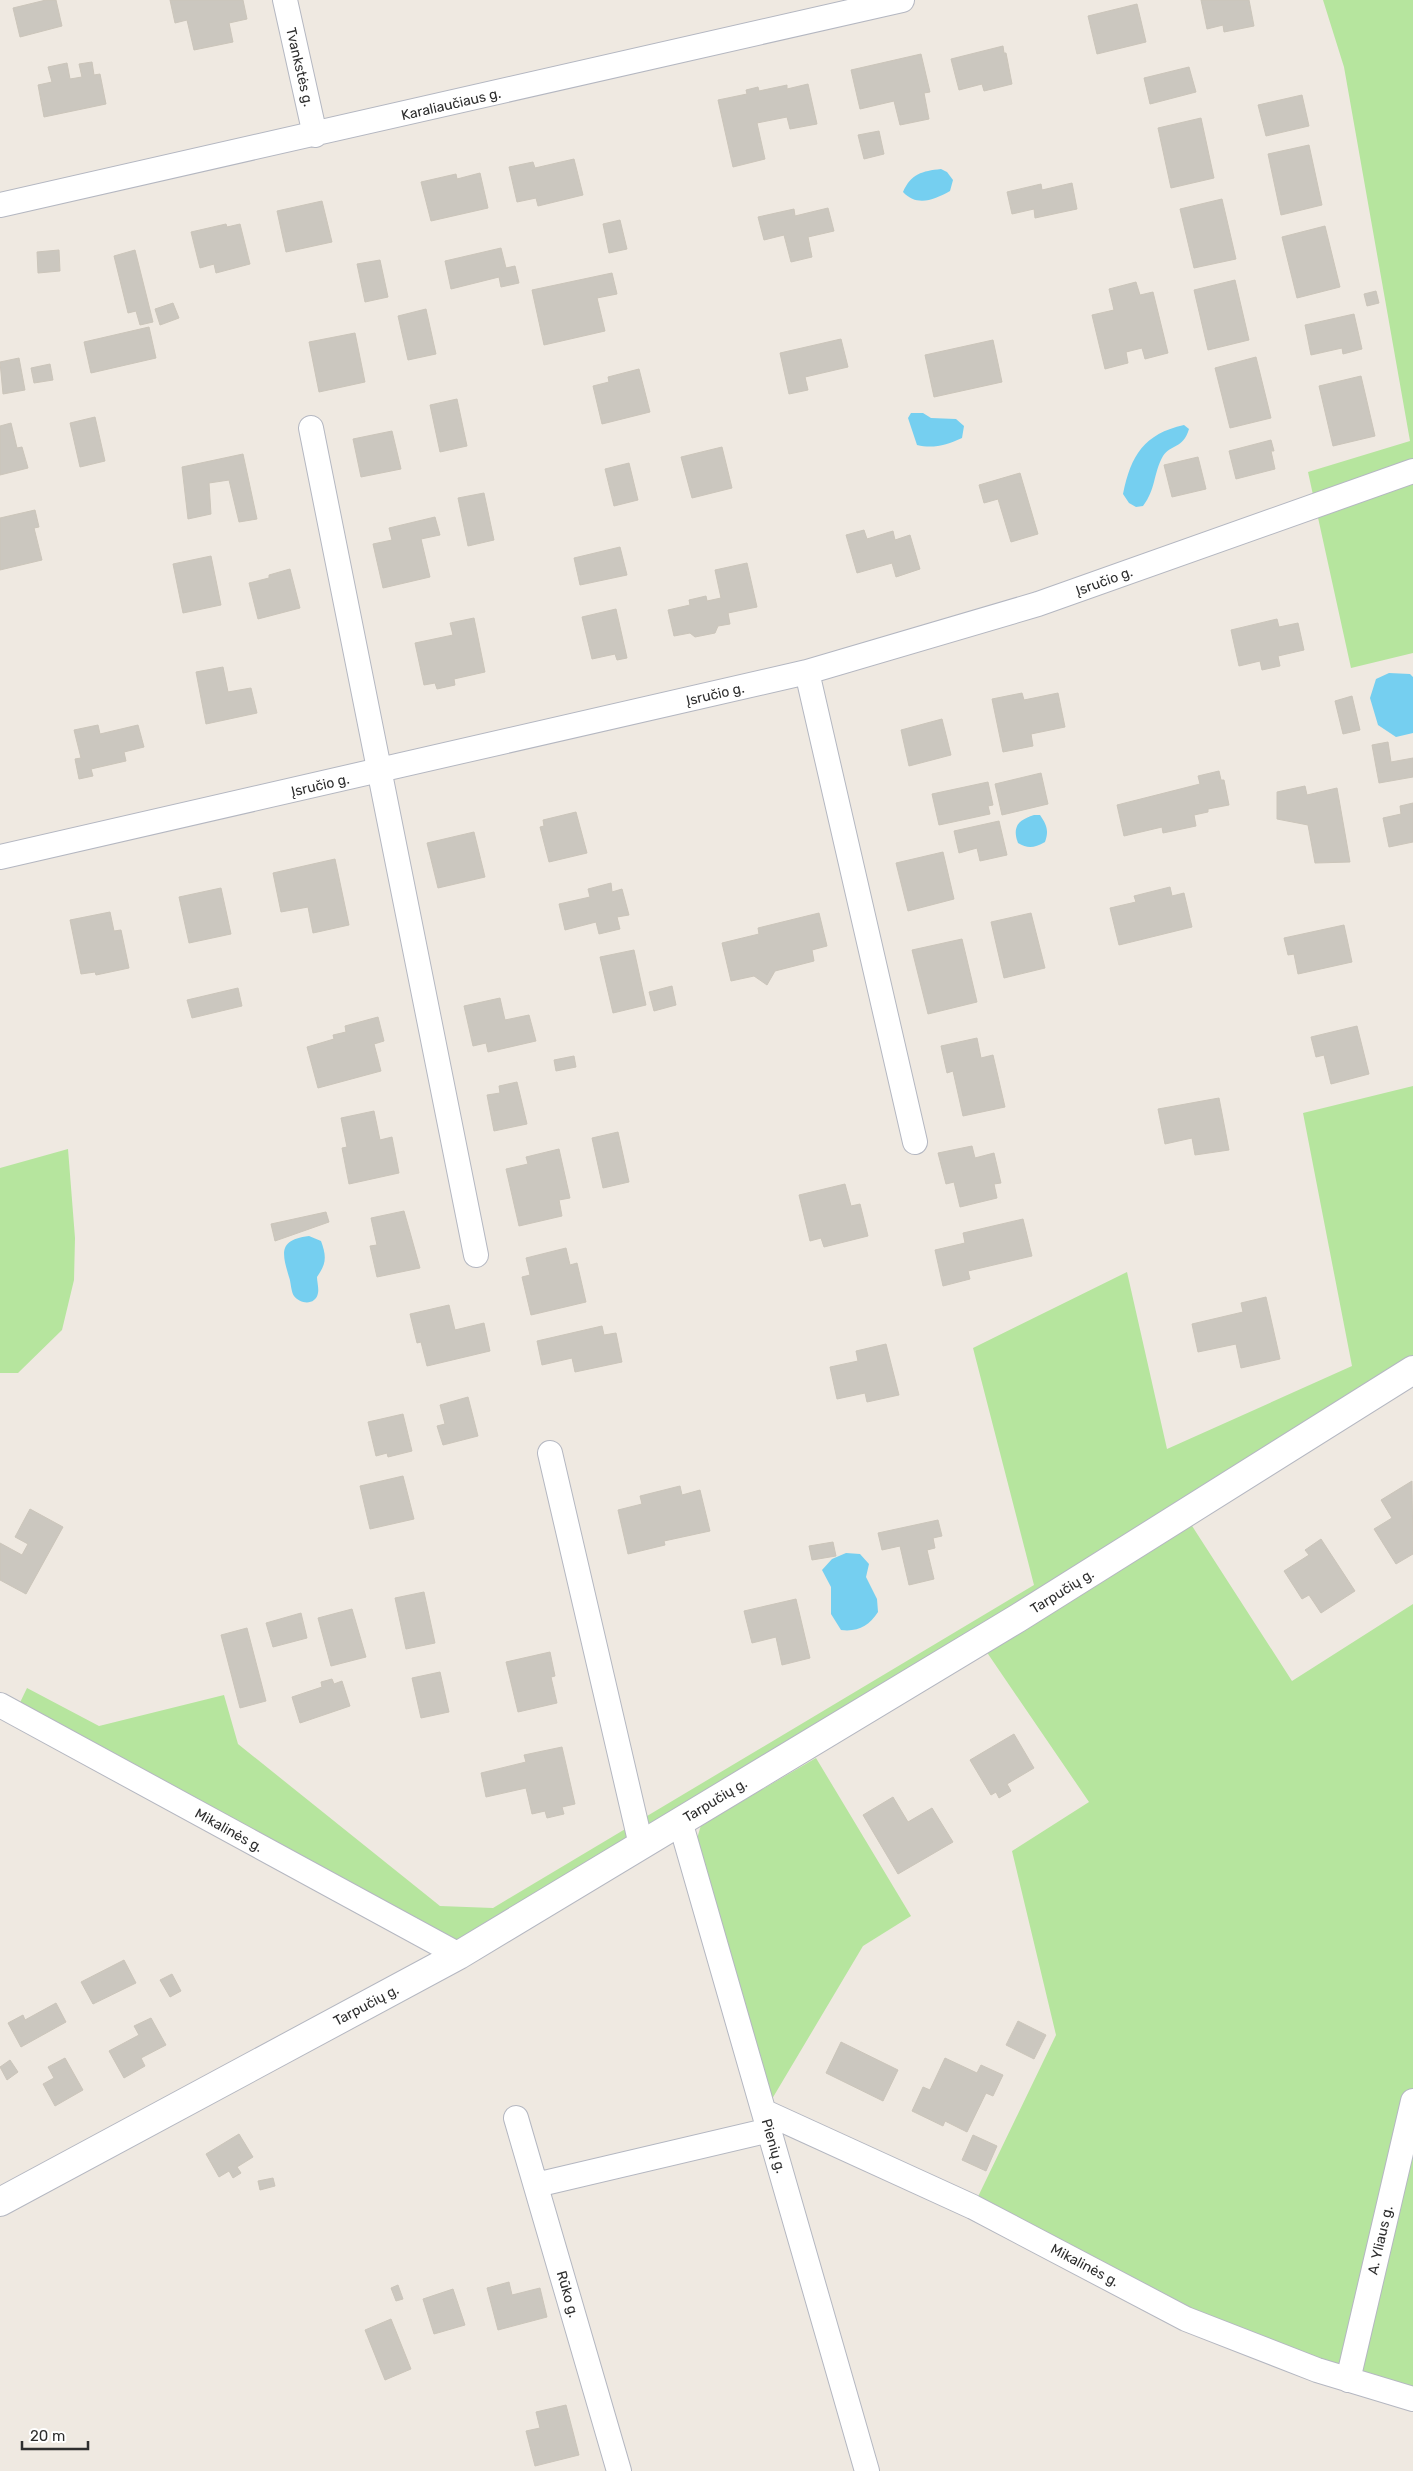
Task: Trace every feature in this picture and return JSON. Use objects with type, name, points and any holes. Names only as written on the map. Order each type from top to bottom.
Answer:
[{"type":"main road","name":"Tarpučių g.","points":[[0,2202],[459,1955],[1034,1608],[1413,1370]]},
{"type":"street","name":"Tvankstės g.","points":[[285,0],[316,135]]},
{"type":"street","name":"Karaliaučiaus g.","points":[[0,205],[316,135],[902,0]]},
{"type":"street","points":[[311,428],[476,1255]]},
{"type":"street","name":"Įsručio g.","points":[[0,857],[379,772],[807,672],[1038,604],[1413,471]]},
{"type":"street","points":[[807,672],[915,1142]]},
{"type":"street","points":[[550,1452],[641,1845]]},
{"type":"street","name":"Mikalinės g.","points":[[0,1705],[459,1955]]},
{"type":"street","name":"Pienių g.","points":[[680,1821],[867,2471]]},
{"type":"street","name":"A. Yliaus g.","points":[[1348,2380],[1413,2100]]},
{"type":"street","name":"Rūko g.","points":[[516,2118],[619,2471]]},
{"type":"street","points":[[536,2185],[767,2121]]},
{"type":"street","name":"Mikalinės g.","points":[[767,2121],[973,2206],[1186,2318],[1267,2352],[1348,2380],[1413,2399]]},
{"type":"green space","points":[[1323,0],[1413,0],[1413,653],[1351,668],[1308,472],[1410,441],[1344,67]]},
{"type":"green space","points":[[1413,1086],[1413,1370],[1185,1515],[1292,1681],[1413,1604],[1413,2401],[1317,2370],[973,2207],[1056,2035],[1012,1851],[1089,1802],[986,1651],[459,1955],[15,1713],[27,1688],[99,1726],[224,1695],[238,1744],[440,1906],[493,1908],[1034,1585],[973,1348],[1127,1272],[1167,1449],[1352,1366],[1303,1113]]},
{"type":"green space","points":[[68,1149],[75,1238],[74,1280],[62,1330],[18,1373],[0,1373],[0,1168]]},
{"type":"green space","points":[[816,1758],[911,1916],[863,1946],[772,2099],[694,1849],[701,1825]]},
{"type":"water","points":[[941,169],[947,172],[953,180],[950,191],[932,199],[920,201],[908,197],[903,192],[910,181],[918,174]]},
{"type":"water","points":[[911,413],[923,413],[931,418],[956,419],[964,426],[962,438],[940,446],[917,445],[908,418]]},
{"type":"water","points":[[1184,425],[1189,429],[1184,440],[1163,456],[1150,494],[1143,506],[1136,507],[1129,503],[1123,494],[1135,457],[1149,441],[1159,434]]},
{"type":"water","points":[[1389,673],[1410,674],[1413,677],[1413,733],[1396,737],[1378,725],[1370,698],[1376,679]]},
{"type":"water","points":[[1040,815],[1047,828],[1045,842],[1038,846],[1025,846],[1018,843],[1016,828],[1024,819]]},
{"type":"water","points":[[309,1236],[321,1241],[325,1256],[324,1264],[317,1277],[317,1297],[311,1302],[304,1302],[297,1299],[293,1294],[284,1255],[287,1244],[299,1238]]},
{"type":"water","points":[[846,1553],[860,1554],[869,1564],[866,1577],[877,1599],[878,1612],[863,1627],[853,1630],[841,1630],[831,1614],[831,1587],[822,1570],[832,1559]]},
{"type":"building","points":[[46,0],[56,0],[62,26],[20,37],[13,8]]},
{"type":"building","points":[[170,0],[243,0],[247,19],[229,23],[233,42],[194,50],[187,20],[175,23]]},
{"type":"building","points":[[1201,0],[1249,0],[1254,26],[1224,32],[1223,25],[1207,29]]},
{"type":"building","points":[[1137,4],[1146,42],[1097,54],[1088,16]]},
{"type":"building","points":[[1003,46],[1012,84],[984,91],[982,84],[959,90],[951,59]]},
{"type":"building","points":[[921,54],[930,92],[924,93],[929,119],[900,125],[894,101],[860,109],[851,70]]},
{"type":"building","points":[[92,62],[94,75],[100,74],[106,104],[44,117],[38,85],[52,82],[48,67],[67,63],[70,79],[82,77],[79,64]]},
{"type":"building","points":[[1189,67],[1196,92],[1150,104],[1144,78]]},
{"type":"building","points":[[808,84],[817,124],[790,129],[787,117],[757,123],[765,159],[733,167],[718,100],[747,94],[746,90],[758,87],[759,91],[787,85],[787,89]]},
{"type":"building","points":[[1302,95],[1309,126],[1266,136],[1258,105]]},
{"type":"building","points":[[1201,118],[1214,178],[1171,188],[1158,128]]},
{"type":"building","points":[[879,131],[884,154],[864,159],[858,135]]},
{"type":"building","points":[[1309,145],[1322,205],[1281,215],[1268,154]]},
{"type":"building","points":[[574,159],[583,195],[538,206],[536,198],[517,202],[509,167],[533,162],[535,168]]},
{"type":"building","points":[[480,173],[488,208],[431,221],[421,182],[456,174],[457,179]]},
{"type":"building","points":[[1072,183],[1077,209],[1035,218],[1034,209],[1012,214],[1007,192],[1041,184],[1042,190]]},
{"type":"building","points":[[1222,199],[1236,259],[1194,268],[1180,209]]},
{"type":"building","points":[[322,201],[332,242],[286,252],[277,211]]},
{"type":"building","points":[[828,208],[834,231],[808,237],[812,257],[791,262],[784,235],[764,240],[758,217],[794,209],[795,216]]},
{"type":"building","points":[[620,220],[627,249],[609,253],[603,224]]},
{"type":"building","points":[[226,224],[227,227],[240,224],[250,264],[216,273],[214,264],[200,268],[191,232]]},
{"type":"building","points":[[1325,226],[1340,287],[1297,298],[1282,237]]},
{"type":"building","points":[[501,248],[506,268],[515,266],[519,283],[501,287],[499,277],[451,289],[445,261]]},
{"type":"building","points":[[59,250],[60,271],[38,273],[37,252]]},
{"type":"building","points":[[135,250],[153,322],[140,325],[136,311],[128,313],[114,256]]},
{"type":"building","points":[[380,260],[388,297],[365,302],[357,264]]},
{"type":"building","points":[[612,273],[617,294],[597,298],[605,331],[544,345],[532,290]]},
{"type":"building","points":[[1235,280],[1249,340],[1208,350],[1194,290]]},
{"type":"building","points":[[1136,282],[1140,295],[1153,292],[1168,353],[1145,359],[1142,348],[1126,352],[1128,363],[1105,369],[1092,315],[1114,310],[1109,289]]},
{"type":"building","points":[[1376,291],[1379,303],[1367,306],[1364,294]]},
{"type":"building","points":[[173,303],[179,318],[160,325],[155,309]]},
{"type":"building","points":[[426,309],[436,354],[408,360],[398,316]]},
{"type":"building","points":[[1354,314],[1362,349],[1343,354],[1342,348],[1311,355],[1305,325]]},
{"type":"building","points":[[149,327],[156,358],[91,373],[84,342]]},
{"type":"building","points":[[355,333],[365,382],[319,392],[309,342]]},
{"type":"building","points":[[841,339],[848,367],[805,377],[808,390],[789,394],[780,353]]},
{"type":"building","points":[[993,340],[1002,382],[934,397],[925,355]]},
{"type":"building","points":[[1256,357],[1271,418],[1230,428],[1215,368]]},
{"type":"building","points":[[19,358],[25,390],[3,394],[0,362]]},
{"type":"building","points":[[50,364],[53,380],[34,383],[31,368]]},
{"type":"building","points":[[639,369],[650,412],[602,424],[593,386],[609,382],[608,377]]},
{"type":"building","points":[[1361,376],[1375,436],[1333,446],[1319,386]]},
{"type":"building","points":[[457,399],[467,446],[440,452],[430,405]]},
{"type":"building","points":[[95,417],[105,461],[80,467],[70,423]]},
{"type":"building","points":[[11,423],[17,448],[22,447],[28,468],[0,475],[0,426]]},
{"type":"building","points":[[392,431],[401,469],[361,477],[353,439]]},
{"type":"building","points":[[1271,440],[1274,451],[1271,451],[1275,469],[1236,479],[1229,451]]},
{"type":"building","points":[[722,447],[732,488],[692,498],[681,457]]},
{"type":"building","points":[[243,454],[257,519],[239,522],[229,480],[209,483],[211,514],[188,519],[182,467]]},
{"type":"building","points":[[1198,457],[1206,489],[1172,497],[1164,465]]},
{"type":"building","points":[[629,463],[638,500],[614,506],[605,469]]},
{"type":"building","points":[[1020,473],[1038,534],[1011,542],[998,499],[984,503],[979,485]]},
{"type":"building","points":[[484,493],[494,540],[468,546],[458,498]]},
{"type":"building","points":[[35,510],[39,527],[34,528],[42,560],[0,570],[0,518]]},
{"type":"building","points":[[435,517],[440,535],[421,539],[430,577],[383,588],[373,544],[392,540],[389,528]]},
{"type":"building","points":[[864,530],[867,539],[893,531],[895,540],[910,535],[920,569],[896,577],[892,563],[857,573],[846,535]]},
{"type":"building","points":[[620,547],[627,575],[580,585],[574,558]]},
{"type":"building","points":[[211,556],[221,605],[183,613],[173,564]]},
{"type":"building","points":[[747,563],[757,607],[728,613],[730,624],[718,626],[715,633],[695,637],[690,633],[674,636],[668,610],[690,605],[689,600],[706,596],[707,601],[721,598],[715,570]]},
{"type":"building","points":[[290,569],[300,608],[258,619],[249,583],[269,578],[269,575]]},
{"type":"building","points":[[616,609],[627,658],[617,660],[615,654],[592,659],[582,617]]},
{"type":"building","points":[[474,618],[485,672],[454,679],[455,685],[437,689],[435,683],[424,685],[415,643],[453,635],[450,623]]},
{"type":"building","points":[[1277,619],[1279,627],[1298,623],[1304,650],[1278,656],[1280,666],[1262,670],[1260,661],[1239,666],[1231,630]]},
{"type":"building","points":[[223,667],[228,692],[251,688],[257,713],[206,724],[196,672]]},
{"type":"building","points":[[1022,693],[1024,700],[1058,693],[1065,727],[1031,734],[1033,746],[1003,752],[992,699]]},
{"type":"building","points":[[1352,696],[1360,730],[1343,734],[1335,701]]},
{"type":"building","points":[[942,719],[951,755],[909,766],[901,730]]},
{"type":"building","points":[[98,725],[100,734],[138,725],[144,747],[124,752],[126,761],[91,769],[93,776],[79,779],[75,759],[81,758],[74,730]]},
{"type":"building","points":[[1388,742],[1391,762],[1413,758],[1413,777],[1379,783],[1372,745]]},
{"type":"building","points":[[1219,771],[1221,780],[1224,780],[1229,805],[1208,809],[1208,812],[1194,815],[1196,826],[1163,833],[1162,827],[1124,836],[1117,805],[1200,784],[1198,776]]},
{"type":"building","points":[[1041,773],[1048,804],[1002,815],[995,784]]},
{"type":"building","points":[[988,782],[993,805],[988,806],[990,814],[939,825],[932,794]]},
{"type":"building","points":[[1305,786],[1307,795],[1337,788],[1350,862],[1315,863],[1308,825],[1277,819],[1277,792]]},
{"type":"building","points":[[1413,803],[1413,842],[1389,847],[1383,818],[1401,814],[1400,806]]},
{"type":"building","points":[[576,812],[587,853],[549,862],[540,827],[544,826],[543,820]]},
{"type":"building","points":[[999,821],[1007,855],[980,861],[977,848],[959,853],[954,831]]},
{"type":"building","points":[[474,832],[485,877],[438,888],[427,843]]},
{"type":"building","points":[[943,852],[954,899],[908,911],[896,863]]},
{"type":"building","points":[[335,859],[349,925],[313,933],[308,907],[281,912],[273,873]]},
{"type":"building","points":[[611,883],[612,892],[622,889],[629,915],[617,917],[620,929],[599,934],[596,922],[565,930],[559,904],[590,897],[588,889]]},
{"type":"building","points":[[1170,887],[1172,896],[1184,893],[1192,927],[1119,945],[1110,908],[1136,902],[1134,896]]},
{"type":"building","points":[[221,888],[231,934],[189,943],[179,897]]},
{"type":"building","points":[[110,912],[114,931],[121,930],[129,968],[96,975],[95,972],[81,974],[70,920]]},
{"type":"building","points":[[819,913],[827,946],[812,950],[814,961],[775,971],[767,985],[754,976],[731,981],[722,943],[759,934],[758,928]]},
{"type":"building","points":[[1031,913],[1045,968],[1004,978],[991,922]]},
{"type":"building","points":[[1344,925],[1352,962],[1298,974],[1294,954],[1288,955],[1284,938]]},
{"type":"building","points":[[962,939],[977,1002],[928,1014],[912,950]]},
{"type":"building","points":[[634,950],[646,1005],[613,1013],[600,957]]},
{"type":"building","points":[[672,986],[676,1005],[654,1011],[649,992]]},
{"type":"building","points":[[238,988],[242,1006],[192,1018],[187,1000]]},
{"type":"building","points":[[500,998],[505,1020],[529,1015],[536,1041],[488,1052],[486,1043],[473,1046],[464,1006]]},
{"type":"building","points":[[378,1017],[384,1041],[374,1044],[381,1071],[318,1088],[307,1047],[334,1039],[333,1035],[346,1032],[345,1026]]},
{"type":"building","points":[[1357,1026],[1369,1074],[1331,1084],[1324,1055],[1316,1057],[1311,1037]]},
{"type":"building","points":[[977,1038],[981,1058],[993,1055],[1005,1107],[963,1116],[953,1071],[947,1073],[941,1046]]},
{"type":"building","points":[[574,1056],[576,1067],[556,1071],[554,1060]]},
{"type":"building","points":[[517,1082],[527,1124],[494,1131],[487,1095],[500,1093],[499,1086]]},
{"type":"building","points":[[1219,1098],[1229,1150],[1195,1155],[1192,1138],[1165,1144],[1158,1109]]},
{"type":"building","points":[[374,1111],[380,1140],[392,1137],[399,1173],[349,1184],[342,1148],[347,1147],[341,1118]]},
{"type":"building","points":[[618,1132],[629,1182],[603,1188],[592,1138]]},
{"type":"building","points":[[972,1146],[975,1158],[994,1153],[1001,1183],[994,1184],[997,1198],[960,1207],[954,1182],[946,1184],[938,1153]]},
{"type":"building","points":[[559,1149],[570,1198],[559,1200],[562,1216],[519,1226],[506,1169],[528,1164],[526,1157]]},
{"type":"building","points":[[845,1184],[851,1206],[860,1204],[868,1236],[824,1247],[821,1238],[810,1241],[799,1195]]},
{"type":"building","points":[[404,1211],[420,1268],[377,1277],[370,1246],[377,1245],[371,1218]]},
{"type":"building","points":[[326,1212],[329,1222],[275,1241],[271,1224]]},
{"type":"building","points":[[1023,1219],[1032,1256],[968,1271],[970,1279],[943,1286],[935,1250],[965,1243],[963,1233]]},
{"type":"building","points":[[566,1248],[570,1265],[577,1263],[586,1302],[531,1315],[522,1277],[530,1275],[526,1258]]},
{"type":"building","points":[[1266,1297],[1280,1359],[1241,1368],[1236,1344],[1198,1352],[1192,1324],[1243,1312],[1241,1303]]},
{"type":"building","points":[[449,1305],[455,1330],[484,1323],[490,1351],[427,1366],[421,1342],[417,1343],[410,1314]]},
{"type":"building","points":[[602,1326],[604,1335],[616,1333],[622,1362],[575,1372],[572,1358],[542,1365],[537,1341]]},
{"type":"building","points":[[886,1344],[899,1395],[867,1402],[865,1393],[837,1399],[830,1367],[858,1361],[856,1351]]},
{"type":"building","points":[[468,1397],[478,1436],[443,1445],[437,1426],[445,1424],[440,1405]]},
{"type":"building","points":[[403,1414],[412,1451],[388,1457],[387,1453],[376,1456],[368,1422]]},
{"type":"building","points":[[403,1476],[414,1519],[370,1529],[360,1486]]},
{"type":"building","points":[[1412,1481],[1413,1554],[1396,1564],[1374,1529],[1392,1518],[1381,1500]]},
{"type":"building","points":[[680,1486],[682,1495],[700,1490],[710,1531],[664,1541],[665,1545],[628,1554],[618,1510],[642,1504],[640,1496]]},
{"type":"building","points":[[30,1509],[63,1527],[26,1594],[0,1580],[0,1543],[22,1555],[28,1544],[15,1537]]},
{"type":"building","points":[[938,1520],[942,1536],[933,1538],[935,1548],[927,1550],[934,1579],[909,1585],[900,1546],[882,1550],[878,1533]]},
{"type":"building","points":[[1321,1539],[1355,1591],[1321,1613],[1309,1595],[1302,1599],[1284,1571],[1309,1555],[1305,1550]]},
{"type":"building","points":[[833,1542],[836,1556],[812,1560],[809,1546]]},
{"type":"building","points":[[424,1592],[435,1643],[406,1649],[395,1598]]},
{"type":"building","points":[[796,1599],[810,1658],[782,1665],[776,1637],[752,1643],[744,1611]]},
{"type":"building","points":[[352,1609],[366,1657],[331,1666],[318,1618]]},
{"type":"building","points":[[301,1613],[307,1638],[273,1647],[266,1623]]},
{"type":"building","points":[[247,1628],[266,1701],[240,1708],[221,1635]]},
{"type":"building","points":[[550,1652],[555,1676],[551,1677],[557,1703],[518,1712],[506,1662]]},
{"type":"building","points":[[440,1672],[449,1712],[421,1718],[412,1678]]},
{"type":"building","points":[[332,1679],[334,1684],[342,1681],[350,1706],[300,1723],[292,1697],[322,1687],[321,1682]]},
{"type":"building","points":[[1014,1734],[1034,1768],[1007,1784],[1011,1791],[999,1798],[996,1792],[991,1795],[970,1760]]},
{"type":"building","points":[[562,1747],[575,1804],[562,1807],[564,1814],[547,1818],[545,1811],[532,1814],[526,1788],[486,1797],[481,1773],[526,1762],[524,1755]]},
{"type":"building","points":[[893,1797],[908,1822],[932,1808],[953,1842],[898,1874],[863,1815]]},
{"type":"building","points":[[124,1960],[136,1983],[93,2004],[81,1982]]},
{"type":"building","points":[[172,1974],[181,1991],[170,1997],[160,1980]]},
{"type":"building","points":[[56,2003],[66,2022],[21,2047],[8,2023],[23,2015],[25,2020]]},
{"type":"building","points":[[151,2018],[166,2045],[141,2058],[145,2066],[124,2078],[109,2051],[139,2035],[134,2026]]},
{"type":"building","points":[[1018,2021],[1046,2035],[1034,2059],[1006,2045]]},
{"type":"building","points":[[841,2042],[898,2070],[883,2101],[826,2073]]},
{"type":"building","points":[[65,2058],[83,2090],[55,2106],[43,2084],[54,2078],[48,2067]]},
{"type":"building","points":[[945,2058],[977,2073],[981,2065],[1003,2075],[993,2096],[986,2093],[967,2132],[945,2121],[943,2126],[912,2111],[923,2087],[930,2090]]},
{"type":"building","points":[[10,2060],[18,2072],[7,2080],[0,2067]]},
{"type":"building","points":[[239,2134],[253,2157],[237,2167],[241,2173],[233,2178],[229,2171],[219,2177],[206,2154]]},
{"type":"building","points":[[973,2135],[997,2146],[986,2171],[962,2160]]},
{"type":"building","points":[[273,2178],[275,2186],[260,2190],[258,2181]]},
{"type":"building","points":[[509,2282],[512,2295],[540,2288],[547,2317],[498,2330],[487,2288]]},
{"type":"building","points":[[398,2285],[403,2299],[396,2301],[391,2288]]},
{"type":"building","points":[[453,2289],[465,2325],[434,2334],[423,2299]]},
{"type":"building","points":[[391,2319],[411,2369],[385,2380],[365,2330]]},
{"type":"building","points":[[566,2405],[579,2455],[535,2466],[526,2431],[540,2428],[536,2412]]}]
